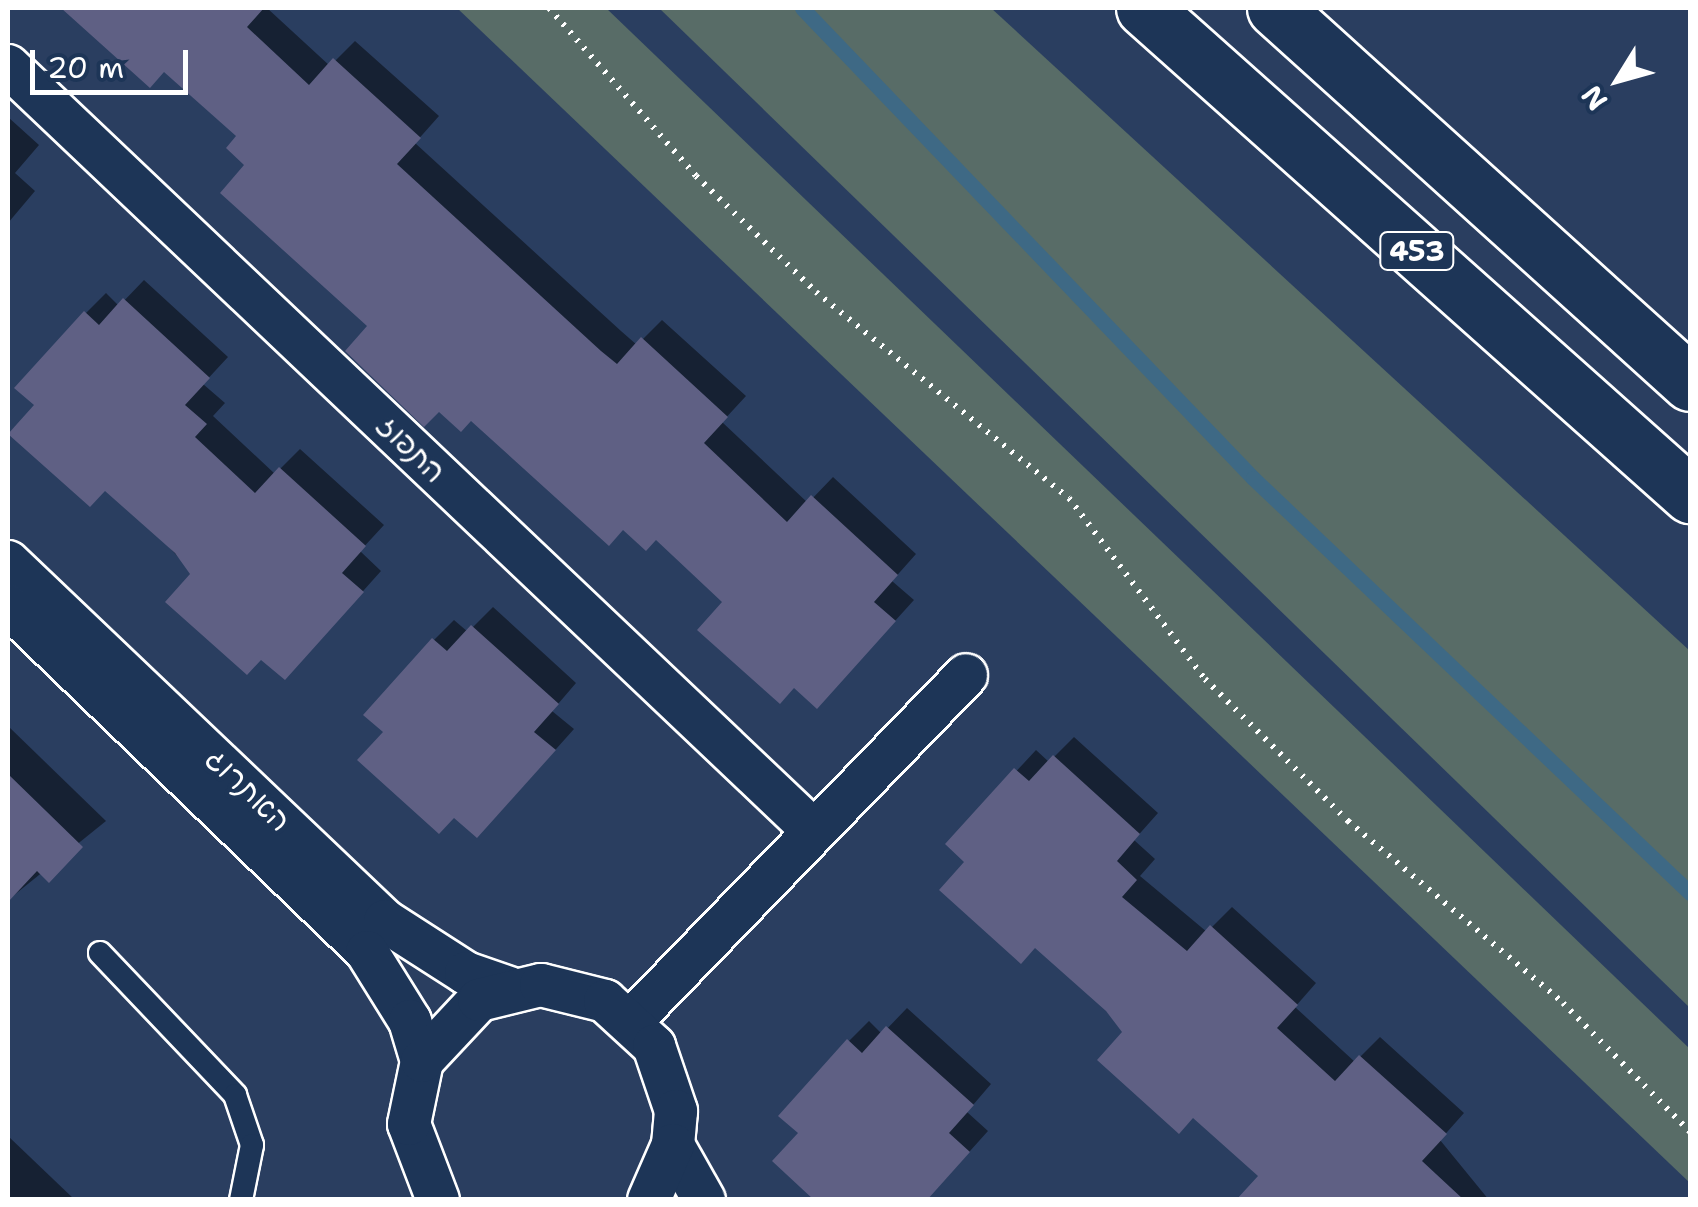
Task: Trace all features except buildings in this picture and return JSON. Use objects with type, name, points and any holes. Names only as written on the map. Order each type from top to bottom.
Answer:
[{"type":"main road","name":"453","points":[[1144,8],[1690,494]]},
{"type":"main road","name":"453","points":[[1275,8],[1690,383]]},
{"type":"street","name":"התפוז","points":[[8,66],[814,831]]},
{"type":"street","name":"האתרוג","points":[[8,562],[386,921],[466,973],[509,988]]},
{"type":"street","name":"האתרוג","points":[[8,606],[367,952],[410,1021],[422,1061]]},
{"type":"street","points":[[632,1020],[966,675]]},
{"type":"street","points":[[399,1200],[415,1156],[411,1092],[422,1061],[457,1016],[509,988],[575,988],[632,1020],[669,1077],[673,1145],[704,1200]]},
{"type":"street","points":[[649,1200],[673,1145]]},
{"type":"street","points":[[415,1156],[438,1200]]},
{"type":"lane","points":[[100,953],[235,1095],[252,1146],[240,1200]]},
{"type":"path","points":[[549,8],[696,176],[816,292],[1069,498],[1206,679],[1348,822],[1563,1003],[1690,1132]]},
{"type":"green space","points":[[457,8],[606,8],[1690,1049],[1690,1183]]},
{"type":"green space","points":[[659,8],[991,8],[1690,651],[1690,1008]]},
{"type":"waterway","points":[[802,8],[1253,478],[1690,893]]}]
